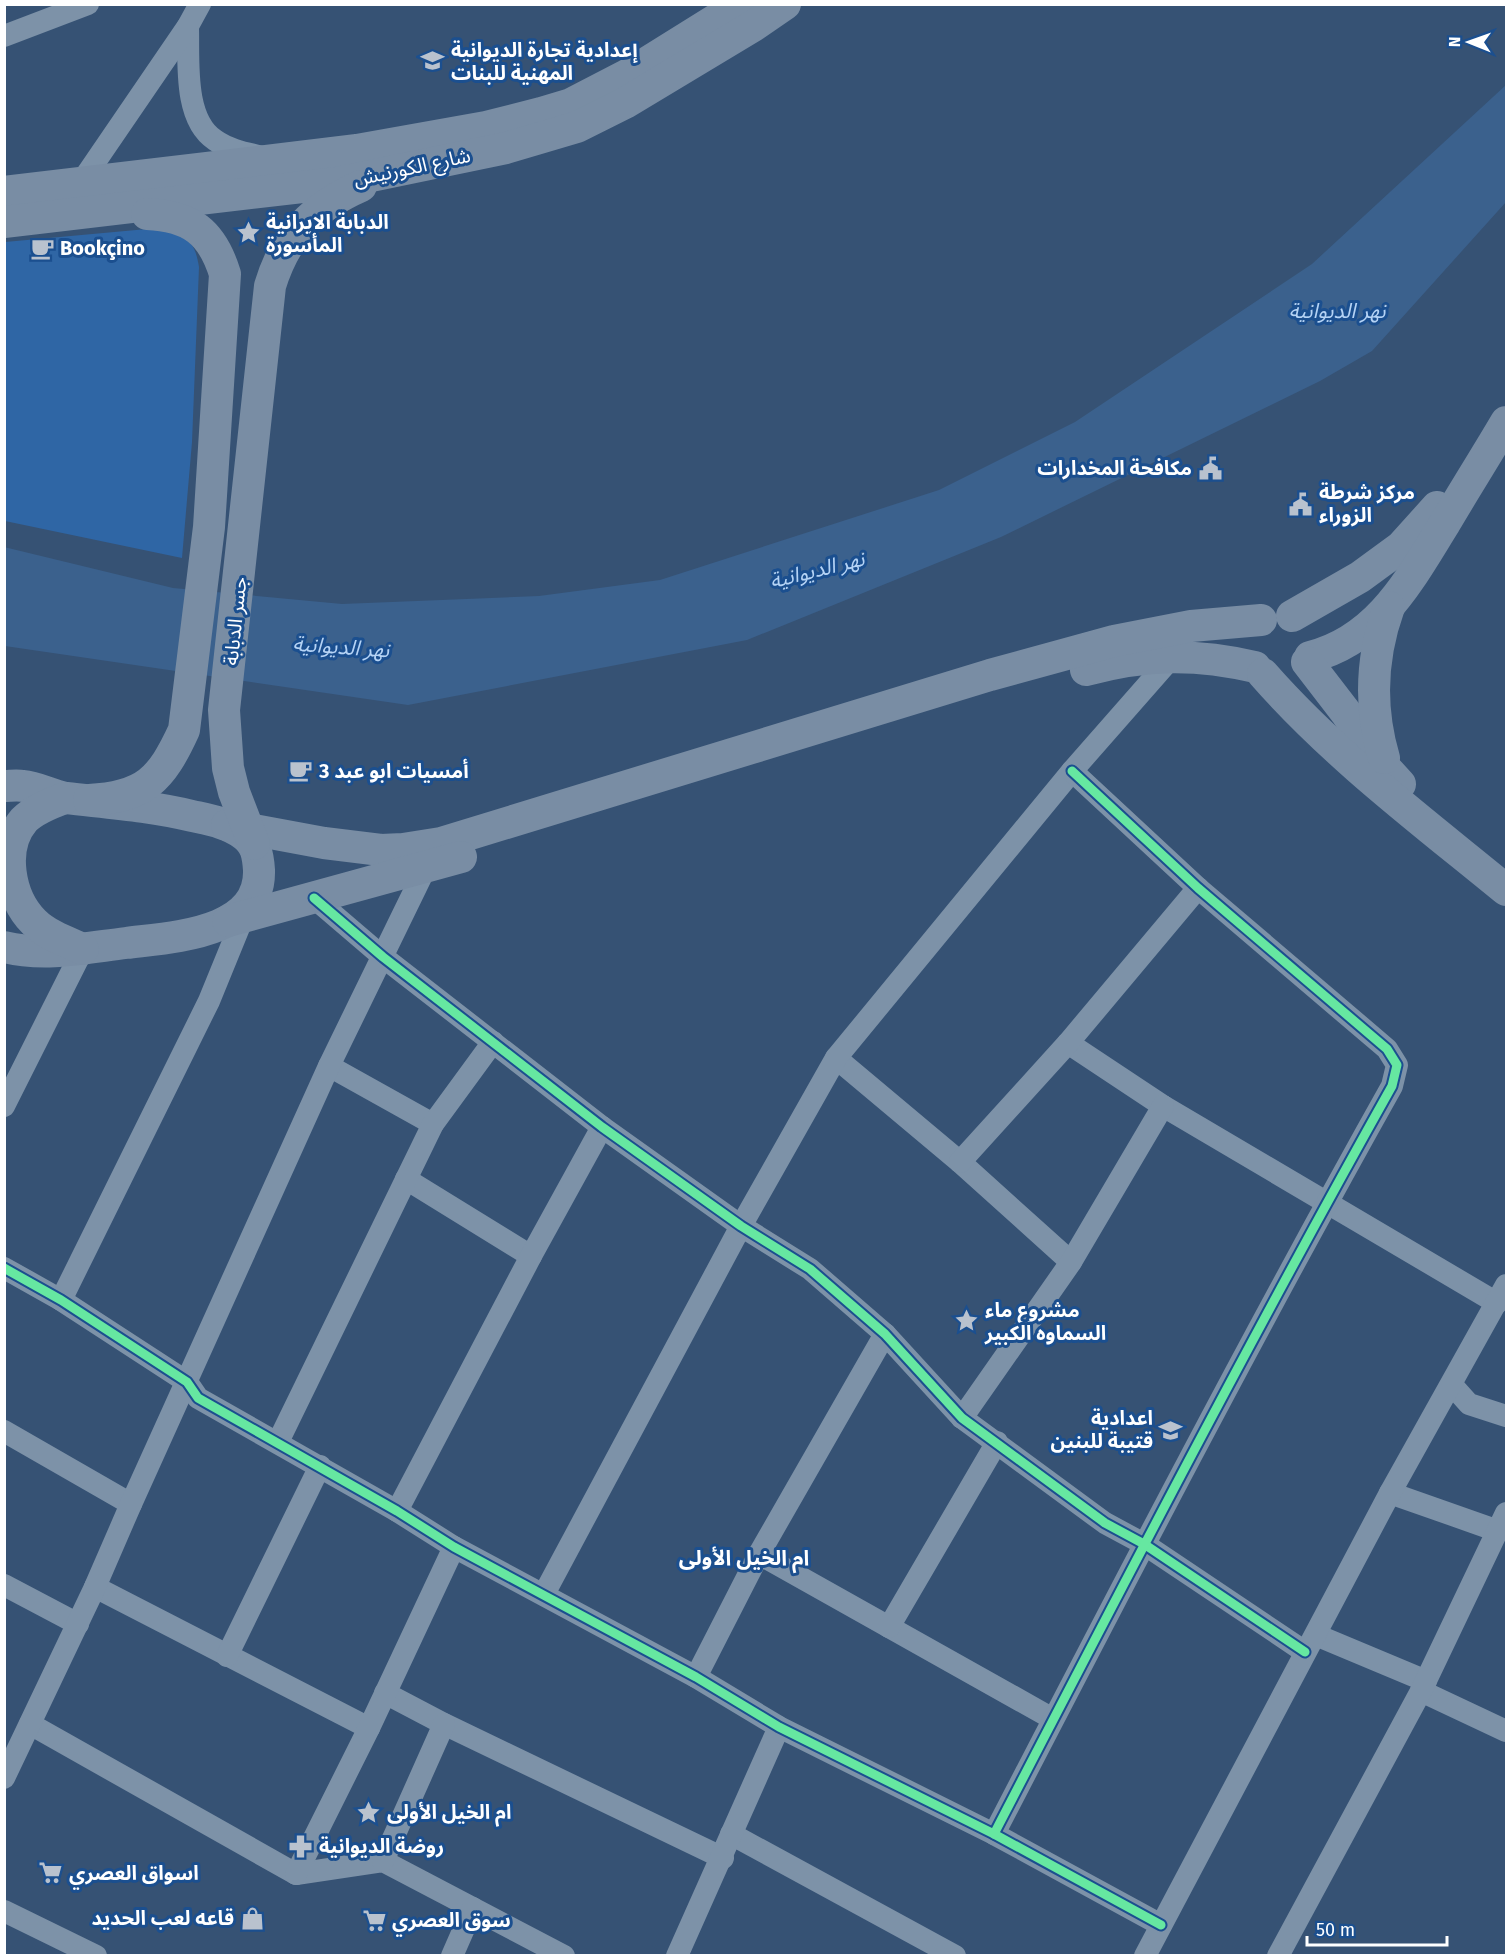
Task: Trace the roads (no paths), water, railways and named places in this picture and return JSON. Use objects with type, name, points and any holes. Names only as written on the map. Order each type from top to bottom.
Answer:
[{"type":"main road","name":"شارع الكورنيش","points":[[4,192],[357,150],[486,127],[571,104],[627,75],[741,4]]},
{"type":"main road","name":"شارع الكورنيش","points":[[4,222],[337,183],[506,148],[577,127],[625,103],[753,26],[785,4]]},
{"type":"main road","name":"جسر الدبابة","points":[[240,915],[258,884],[259,873],[244,834],[227,759],[225,710],[270,286],[276,265],[292,237],[314,214],[356,189],[393,172]]},
{"type":"main road","name":"جسر الدبابة","points":[[77,799],[112,798],[135,792],[156,778],[172,757],[184,730],[209,527],[225,294],[225,274],[219,254],[208,237],[193,224],[174,216],[112,210]]},
{"type":"main road","points":[[1309,659],[1350,641],[1362,633],[1389,607],[1415,571],[1499,434]]},
{"type":"main road","points":[[1292,616],[1343,587],[1401,547],[1499,434]]},
{"type":"main road","points":[[1389,607],[1380,633],[1375,661],[1373,698],[1379,737],[1391,776]]},
{"type":"main road","points":[[4,947],[37,952],[73,950],[201,931],[240,915],[314,898],[426,867],[1119,661],[1173,656],[1215,659],[1259,670],[1273,677],[1283,678],[1301,670],[1309,659],[1312,647],[1307,629],[1292,616],[1281,614],[1271,615],[1261,620],[1253,627],[1249,637],[1250,658],[1259,670],[1339,752],[1506,890]]},
{"type":"main road","points":[[11,783],[77,799],[143,805],[244,834],[381,850],[403,849],[441,843],[990,675],[1114,641],[1191,626],[1261,620]]},
{"type":"main road","points":[[1309,659],[1391,776],[1506,874]]},
{"type":"main road","points":[[227,759],[241,785],[256,802],[284,821],[324,837],[381,850]]},
{"type":"main road","points":[[73,950],[34,922],[15,891],[10,873],[9,856],[18,830],[25,820],[51,803],[77,799]]},
{"type":"main road","points":[[4,971],[34,964],[73,950]]},
{"type":"street","points":[[4,36],[88,4]]},
{"type":"street","points":[[80,184],[188,26],[200,4]]},
{"type":"street","points":[[188,26],[190,91],[193,108],[205,131],[214,140],[236,151],[273,159]]},
{"type":"street","points":[[544,1594],[741,1226],[836,1058],[1072,771],[1173,656]]},
{"type":"street","points":[[994,1834],[1144,1544],[1326,1203],[1392,1086],[1397,1065],[1387,1049],[1198,888],[1072,771]]},
{"type":"street","points":[[5,1776],[95,1587],[329,1066],[426,867]]},
{"type":"street","points":[[960,1162],[1068,1043],[1198,888]]},
{"type":"street","points":[[314,898],[383,957],[602,1127],[741,1226],[810,1269],[885,1334],[962,1418],[1105,1523],[1310,1644],[1423,1686],[1506,1731]]},
{"type":"street","points":[[61,1300],[209,1001],[240,915]]},
{"type":"street","points":[[4,1106],[73,950]]},
{"type":"street","points":[[278,1442],[433,1124],[493,1042]]},
{"type":"street","points":[[1068,1043],[1163,1106],[1326,1203],[1502,1294],[1390,1493],[1145,1956]]},
{"type":"street","points":[[836,1058],[960,1162],[1071,1262]]},
{"type":"street","points":[[329,1066],[433,1124]]},
{"type":"street","points":[[962,1418],[1071,1262],[1163,1106]]},
{"type":"street","points":[[397,1511],[531,1256],[602,1127]]},
{"type":"street","points":[[406,1179],[531,1256]]},
{"type":"street","points":[[4,1268],[61,1300],[187,1382],[198,1398],[320,1466],[454,1547],[696,1677],[779,1727],[994,1834],[1161,1925]]},
{"type":"street","points":[[696,1677],[759,1554],[885,1334]]},
{"type":"street","points":[[1452,1385],[1469,1404],[1506,1416]]},
{"type":"street","points":[[4,1431],[131,1504]]},
{"type":"street","points":[[889,1627],[997,1442]]},
{"type":"street","points":[[227,1656],[320,1466]]},
{"type":"street","points":[[1278,1956],[1423,1686],[1502,1522],[1390,1493]]},
{"type":"street","points":[[296,1874],[369,1728],[454,1547]]},
{"type":"street","points":[[759,1554],[1053,1719]]},
{"type":"street","points":[[4,1585],[78,1624]]},
{"type":"street","points":[[95,1587],[369,1728]]},
{"type":"street","points":[[385,1693],[444,1724],[723,1858]]},
{"type":"street","points":[[30,1724],[296,1874],[383,1861],[564,1956]]},
{"type":"street","points":[[383,1861],[444,1724]]},
{"type":"street","points":[[677,1956],[723,1858],[731,1834],[779,1727]]},
{"type":"street","points":[[731,1834],[955,1956]]},
{"type":"street","points":[[452,1956],[473,1908]]},
{"type":"street","points":[[4,1911],[96,1956]]},
{"type":"water","name":"نهر الديوانية","points":[[1506,85],[1506,202],[1372,351],[1320,381],[1001,537],[747,640],[408,705],[5,646],[4,547],[173,588],[342,604],[539,596],[660,580],[939,490],[1075,422],[1312,264]]},
{"type":"place","name":"إعدادية تجارة الديوانية المهنية للبنات","points":[[433,61]]},
{"type":"place","name":"الدبابة الايرانية المأسورة","points":[[248,233]]},
{"type":"place","name":"Bookçino","points":[[42,248]]},
{"type":"place","name":"مكافحة المخدارات","points":[[1210,468]]},
{"type":"place","name":"مركز شرطة الزوراء","points":[[1301,504]]},
{"type":"place","name":"أمسيات ابو عبد 3","points":[[301,771]]},
{"type":"place","name":"مشروع ماء السماوه الكبير","points":[[967,1321]]},
{"type":"place","name":"اعدادية قتيبة للبنين","points":[[1171,1430]]},
{"type":"place","name":"ام الخيل الأولى","points":[[369,1812]]},
{"type":"place","name":"روضة الديوانية","points":[[301,1846]]},
{"type":"place","name":"اسواق العصري","points":[[51,1873]]},
{"type":"place","name":"قاعه لعب الحديد","points":[[252,1918]]},
{"type":"place","name":"سوق العصري","points":[[374,1920]]},
{"type":"district","name":"ام الخيل الأولى","points":[[744,1558]]}]
